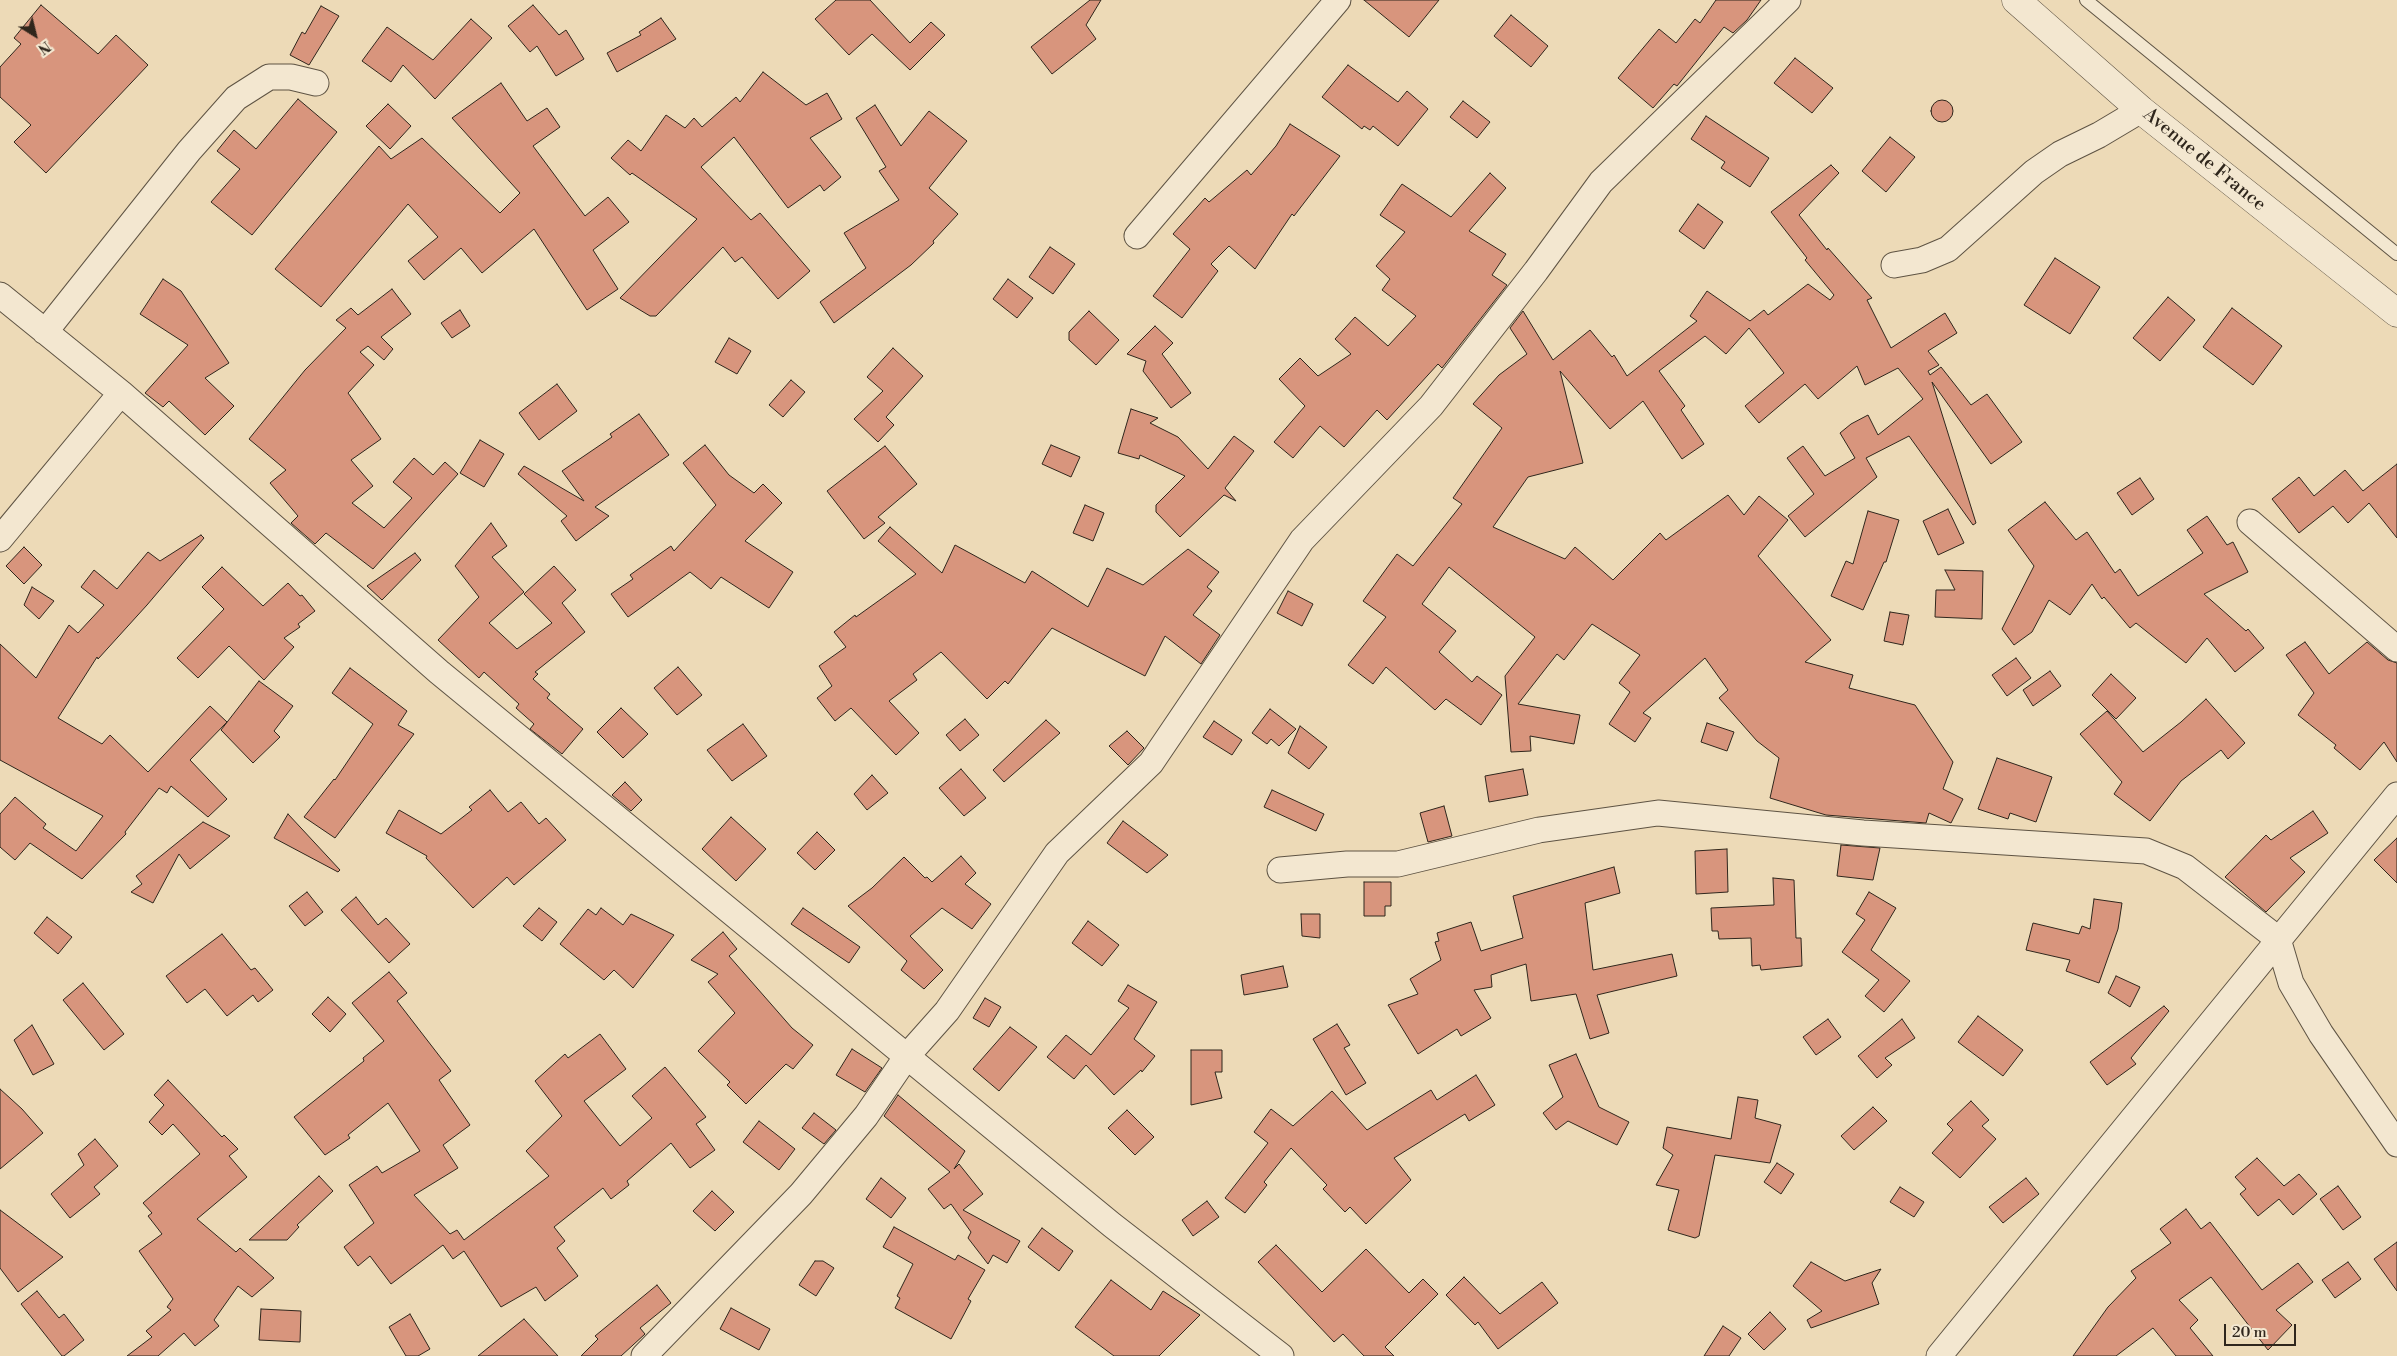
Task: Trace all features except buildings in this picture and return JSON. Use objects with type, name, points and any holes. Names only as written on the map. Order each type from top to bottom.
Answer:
[{"type":"street","points":[[1137,236],[1338,0]]},
{"type":"street","points":[[644,1356],[801,1194],[866,1116],[907,1056],[947,1011],[1057,853],[1151,762],[1302,540],[1431,406],[1536,271],[1601,182],[1788,0]]},
{"type":"street","name":"Avenue de France","points":[[2016,0],[2141,110],[2397,313]]},
{"type":"street","points":[[45,332],[189,151],[236,98],[268,77],[291,77],[316,82]]},
{"type":"street","points":[[1894,265],[1922,260],[1948,249],[2034,172],[2060,154],[2099,135],[2141,110]]},
{"type":"street","points":[[0,295],[120,393],[439,672],[1112,1224],[1281,1356]]},
{"type":"street","points":[[0,539],[120,393]]},
{"type":"street","points":[[2250,522],[2397,649]]},
{"type":"street","points":[[1939,1356],[2397,795]]},
{"type":"street","points":[[1280,870],[1348,864],[1398,864],[1539,830],[1658,813],[1862,833],[2146,851],[2185,867],[2278,939],[2290,983],[2321,1034],[2397,1144]]},
{"type":"lane","points":[[2086,0],[2397,254]]}]
